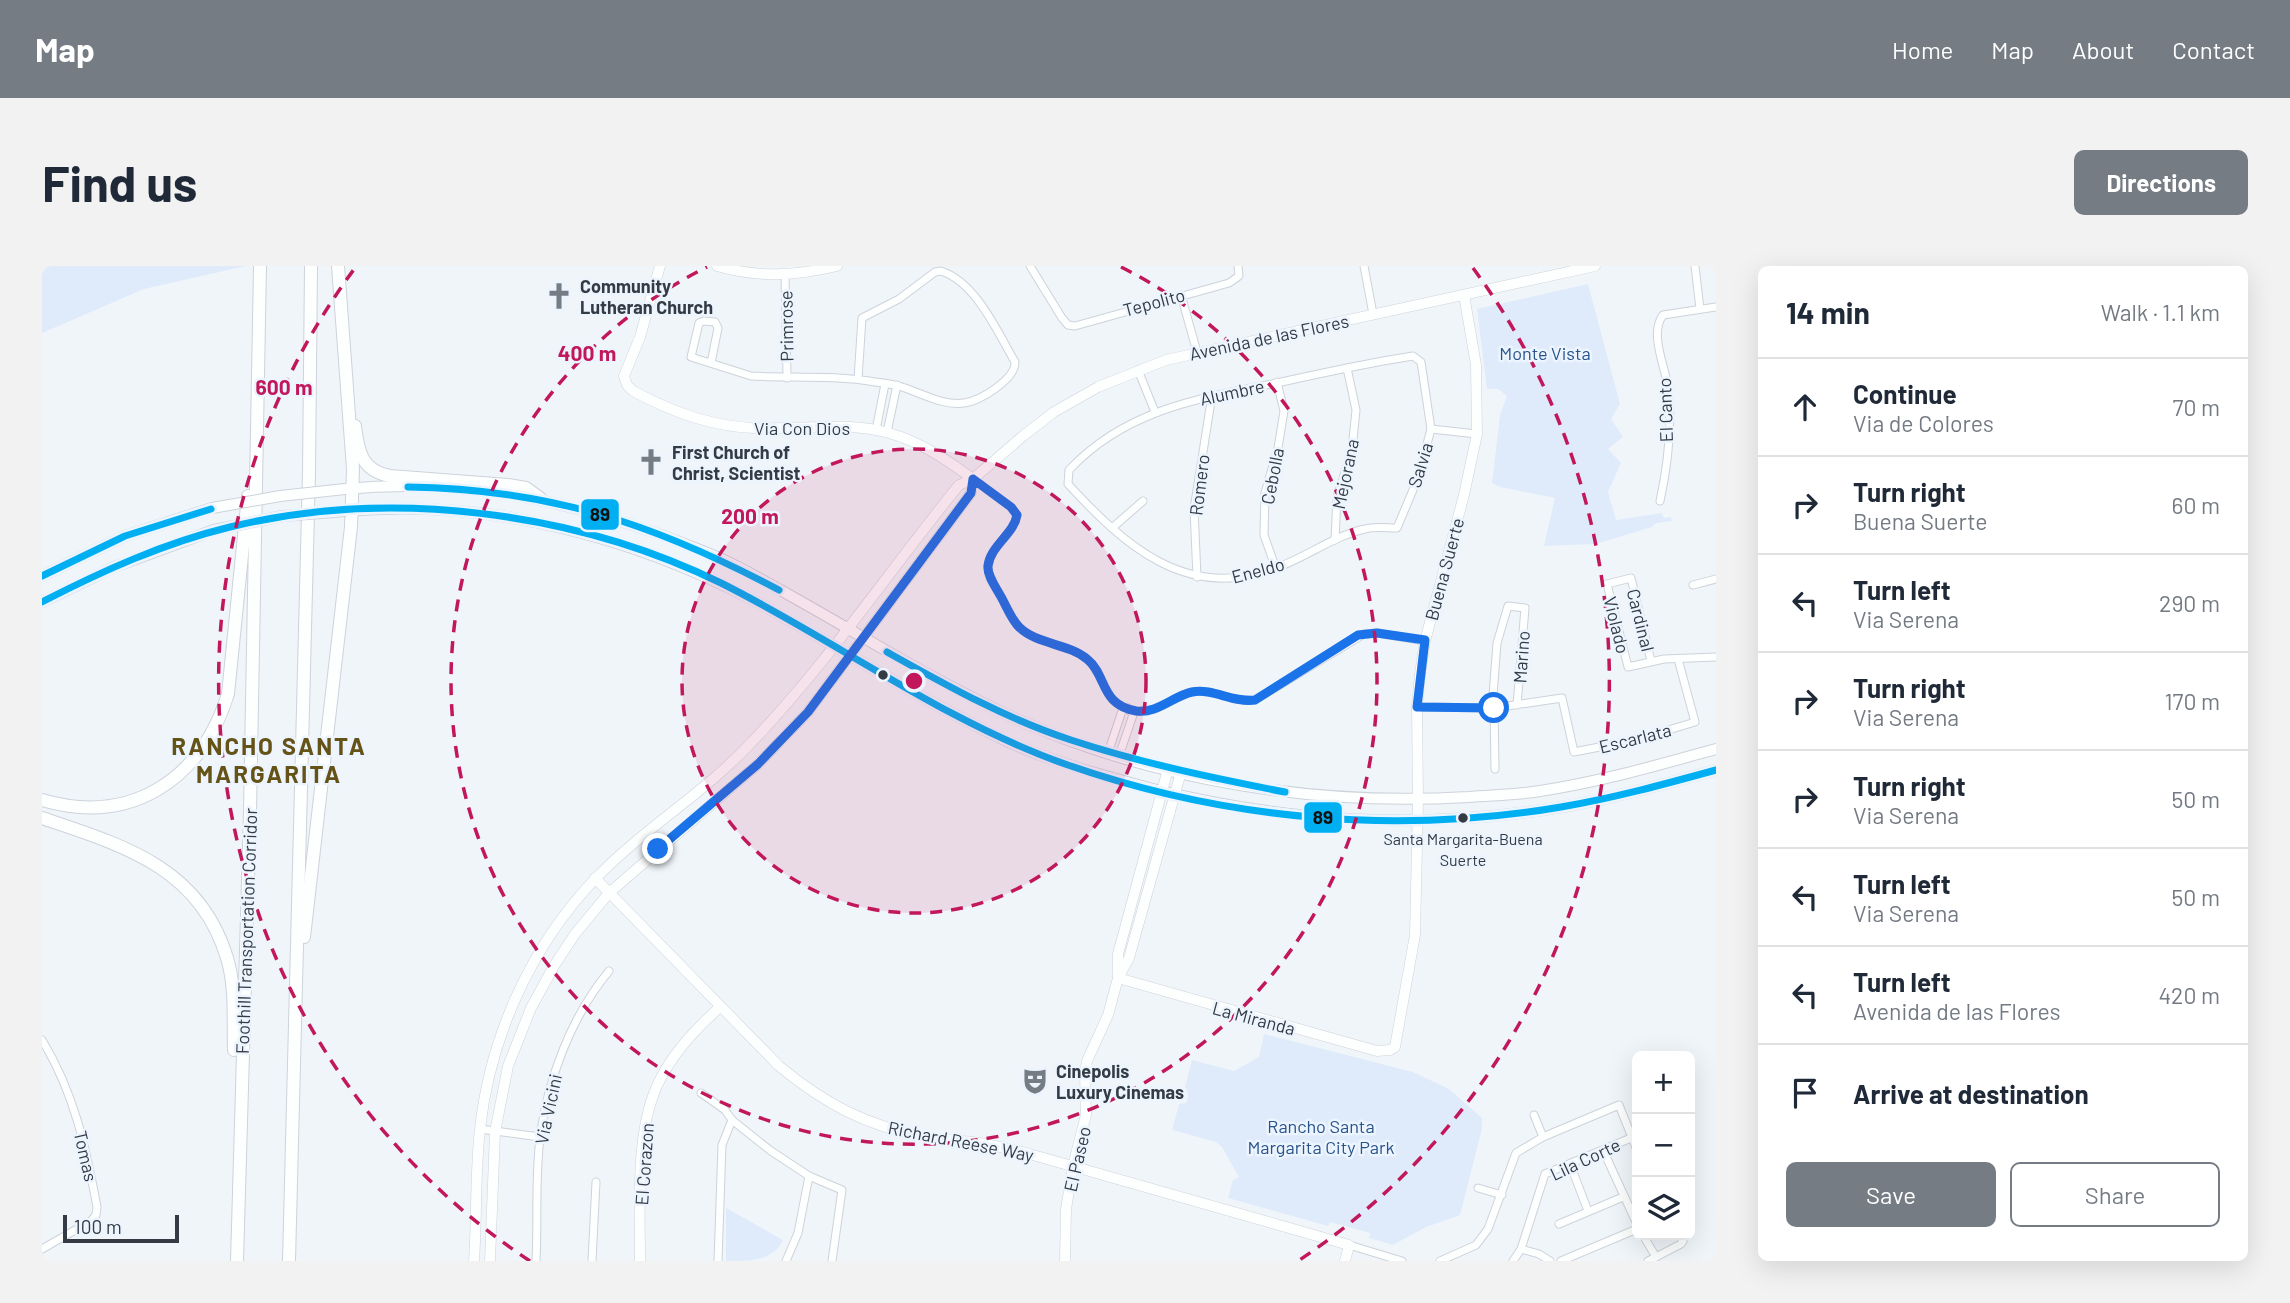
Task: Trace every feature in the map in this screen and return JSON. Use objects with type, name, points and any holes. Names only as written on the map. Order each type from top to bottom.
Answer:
[{"type":"highway","name":"Foothill Transportation Corridor","points":[[237,1261],[250,798],[260,266]]},
{"type":"highway","points":[[289,1261],[309,471],[311,266]]},
{"type":"highway","points":[[293,1044],[298,1033],[303,945],[349,511],[349,403],[338,266]]},
{"type":"highway","points":[[42,800],[62,806],[94,808],[113,806],[139,798],[166,783],[194,760],[209,741],[228,694],[248,506],[253,380],[257,373]]},
{"type":"highway","points":[[349,403],[365,464],[374,472],[390,476],[508,485],[526,488],[541,499]]},
{"type":"highway","points":[[42,818],[122,846],[153,862],[181,884],[207,916],[222,943],[230,972],[235,1072],[240,1092]]},
{"type":"main road","points":[[42,576],[125,536],[212,508],[279,496],[349,489],[471,489],[541,499],[623,521],[702,551],[736,565],[954,689],[1021,721],[1070,740],[1181,772],[1277,792],[1378,800],[1418,800],[1542,791],[1630,772],[1716,749]]},
{"type":"main road","points":[[42,602],[114,567],[214,530],[283,516],[401,507],[529,520],[576,530],[694,571],[759,603],[934,705],[1012,743],[1066,765],[1236,807],[1376,822],[1416,822],[1561,807],[1629,793],[1716,770]]},
{"type":"street","name":"Via Con Dios","points":[[660,266],[640,337],[624,376],[627,385],[641,396],[684,414],[724,425],[757,429],[844,426],[881,431],[926,447],[973,479]]},
{"type":"street","points":[[717,266],[748,274],[785,275],[811,273],[837,266]]},
{"type":"street","name":"Tepolito","points":[[1030,266],[1068,325],[1075,326],[1229,283],[1238,276],[1238,266]]},
{"type":"street","points":[[1364,266],[1373,314]]},
{"type":"street","name":"Avenida de las Flores","points":[[474,1261],[480,1129],[494,1060],[514,1001],[536,956],[558,921],[596,878],[749,745],[794,696],[959,485],[973,479],[1054,412],[1098,387],[1138,370],[1197,352],[1595,266]]},
{"type":"street","points":[[1695,266],[1700,309],[1716,307]]},
{"type":"street","points":[[711,363],[718,328],[715,322],[704,321],[699,323],[691,357],[751,376],[858,379],[897,386],[951,403],[962,403],[984,396],[1011,376],[1016,369],[1016,362],[983,306],[947,273],[935,272],[899,299],[862,318],[858,379]]},
{"type":"street","name":"Primrose","points":[[785,275],[787,378]]},
{"type":"street","points":[[1181,295],[1197,352]]},
{"type":"street","name":"Buena Suerte","points":[[1390,1050],[1395,1047],[1397,1039],[1415,935],[1417,707],[1425,640],[1464,495],[1477,433],[1476,365],[1464,295]]},
{"type":"street","name":"El Canto","points":[[1660,501],[1665,477],[1669,407],[1656,328],[1663,314],[1700,309]]},
{"type":"street","name":"Alumbre","points":[[1067,476],[1076,462],[1103,438],[1155,412],[1212,395],[1413,356],[1419,359]]},
{"type":"street","name":"Salvia","points":[[1397,528],[1418,478],[1431,429],[1419,359]]},
{"type":"street","name":"Mejorana","points":[[1335,540],[1337,497],[1352,450],[1356,410],[1347,368]]},
{"type":"street","points":[[1138,370],[1155,412]]},
{"type":"street","name":"Cebolla","points":[[1276,569],[1264,535],[1265,493],[1278,449],[1284,411],[1277,382]]},
{"type":"street","points":[[881,431],[885,384]]},
{"type":"street","points":[[881,431],[897,386]]},
{"type":"street","name":"Romero","points":[[1197,577],[1194,509],[1212,395]]},
{"type":"street","points":[[1431,429],[1477,433]]},
{"type":"street","name":"Eneldo","points":[[1067,476],[1068,484],[1112,528],[1167,567],[1197,577],[1231,580],[1276,569],[1335,540],[1367,528],[1397,528]]},
{"type":"street","points":[[973,479],[1011,507],[1017,515],[1016,522],[990,557],[988,567],[991,579],[1016,623],[1029,634],[1087,659],[1107,693],[1128,708],[1146,711],[1196,691],[1238,700],[1255,700],[1364,634],[1377,633],[1425,640]]},
{"type":"street","name":"Avenida de las Flores","points":[[489,1261],[495,1132],[508,1066],[531,1008],[575,934],[609,893],[758,764],[808,712],[971,493],[973,479]]},
{"type":"street","points":[[1112,528],[1143,501]]},
{"type":"street","name":"Violado","points":[[1630,578],[1606,584],[1628,667],[1651,661]]},
{"type":"street","name":"Cardinal","points":[[1630,578],[1651,661]]},
{"type":"street","points":[[1693,585],[1716,579]]},
{"type":"street","name":"Marino","points":[[1493,708],[1497,643],[1508,606],[1525,608],[1517,705]]},
{"type":"street","points":[[1651,661],[1716,657]]},
{"type":"street","name":"Escarlata","points":[[1517,705],[1562,698],[1574,752],[1635,740],[1695,722],[1678,659]]},
{"type":"street","points":[[1417,707],[1493,708],[1517,705]]},
{"type":"street","points":[[1114,754],[1121,750],[1133,715],[1128,708]]},
{"type":"street","points":[[1493,708],[1494,769]]},
{"type":"street","name":"El Paseo","points":[[1167,769],[1169,792]]},
{"type":"street","name":"El Paseo","points":[[1065,1261],[1066,1209],[1073,1166],[1086,1115],[1084,1073],[1108,1015],[1118,978],[1118,954],[1169,792],[1181,772]]},
{"type":"street","name":"Richard Reese Way","points":[[596,878],[779,1066],[808,1090],[836,1108],[911,1134],[1001,1147],[1349,1245]]},
{"type":"street","name":"Via Vicini","points":[[536,1261],[540,1137],[550,1093],[562,1052],[586,1004],[609,971]]},
{"type":"street","name":"La Miranda","points":[[1118,978],[1377,1051],[1390,1050]]},
{"type":"street","name":"El Corazon","points":[[640,1261],[643,1161],[646,1125],[653,1096],[664,1072],[684,1044],[697,1027],[720,1007]]},
{"type":"street","name":"Tomas","points":[[42,1040],[60,1070],[70,1094],[88,1157],[97,1207],[96,1215],[91,1221],[42,1250]]},
{"type":"street","points":[[701,1093],[725,1110],[732,1120],[771,1151],[809,1176],[842,1190],[832,1261]]},
{"type":"street","points":[[1440,1261],[1476,1245],[1488,1229],[1516,1153],[1544,1137],[1615,1105],[1621,1107],[1631,1138]]},
{"type":"street","points":[[1534,1115],[1544,1137]]},
{"type":"street","points":[[718,1261],[722,1144],[732,1120]]},
{"type":"street","points":[[480,1129],[540,1137]]},
{"type":"street","name":"Lila Corte","points":[[1513,1261],[1521,1249],[1545,1174],[1631,1138]]},
{"type":"street","points":[[1603,1150],[1632,1216]]},
{"type":"street","points":[[1570,1164],[1588,1211]]},
{"type":"street","points":[[786,1261],[799,1233],[809,1176]]},
{"type":"street","points":[[592,1261],[596,1182]]},
{"type":"street","points":[[1478,1188],[1502,1195]]},
{"type":"street","points":[[1559,1224],[1623,1197]]},
{"type":"street","points":[[1561,1261],[1632,1229]]},
{"type":"street","points":[[1645,1240],[1652,1259],[1681,1244],[1682,1240]]},
{"type":"street","points":[[1345,1261],[1349,1245],[1402,1261]]},
{"type":"street","points":[[1521,1249],[1539,1254],[1550,1261]]},
{"type":"street","points":[[1586,1251],[1590,1261]]},
{"type":"green space","points":[[42,266],[246,266],[144,289],[42,333]]},
{"type":"green space","name":"Monte Vista","points":[[1588,284],[1620,404],[1611,419],[1623,437],[1608,449],[1621,463],[1608,492],[1616,520],[1662,513],[1664,518],[1671,517],[1672,521],[1656,523],[1652,527],[1596,544],[1544,546],[1555,498],[1492,483],[1500,415],[1507,396],[1498,389],[1487,389],[1477,309]]},
{"type":"green space","name":"Rancho Santa Margarita City Park","points":[[1264,1034],[1413,1072],[1449,1089],[1482,1118],[1482,1129],[1460,1215],[1426,1227],[1393,1245],[1369,1238],[1370,1233],[1330,1222],[1328,1226],[1228,1198],[1233,1180],[1239,1177],[1222,1147],[1216,1142],[1172,1130],[1179,1104],[1186,1103],[1188,1098],[1185,1087],[1192,1060],[1234,1071],[1259,1057]]},
{"type":"green space","points":[[726,1208],[783,1240],[779,1247],[760,1258],[726,1261]]},
{"type":"transit line","name":"89","points":[[408,487],[460,489],[508,495],[600,514],[689,546],[779,590]]},
{"type":"transit line","name":"89","points":[[42,576],[125,536],[211,509]]},
{"type":"transit line","name":"89","points":[[42,602],[134,559],[181,541],[230,527],[291,515],[354,509],[480,513],[543,523],[605,538],[664,558],[721,583],[932,703],[1019,746],[1125,783],[1186,798],[1248,810],[1311,817],[1436,820],[1561,807],[1716,770]]},
{"type":"transit line","name":"89","points":[[887,652],[977,700],[1047,732],[1150,763],[1285,792]]},
{"type":"place","name":"Community Lutheran Church","points":[[559,296]]},
{"type":"place","name":"First Church of Christ, Scientist","points":[[651,462]]},
{"type":"place","name":"Santa Margarita-Buena Suerte","points":[[1463,818]]},
{"type":"place","name":"Cinepolis Luxury Cinemas","points":[[1035,1081]]},
{"type":"district","name":"RANCHO SANTA MARGARITA","points":[[269,759]]},
{"type":"route","points":[[658,849],[758,764],[808,712],[971,493],[973,479],[1011,507],[1017,515],[1016,522],[990,557],[988,567],[991,579],[1016,623],[1029,634],[1080,654],[1091,662],[1103,688],[1119,704],[1136,711],[1146,711],[1196,691],[1238,700],[1255,700],[1358,635],[1377,633],[1425,640],[1417,707],[1494,708]]}]
